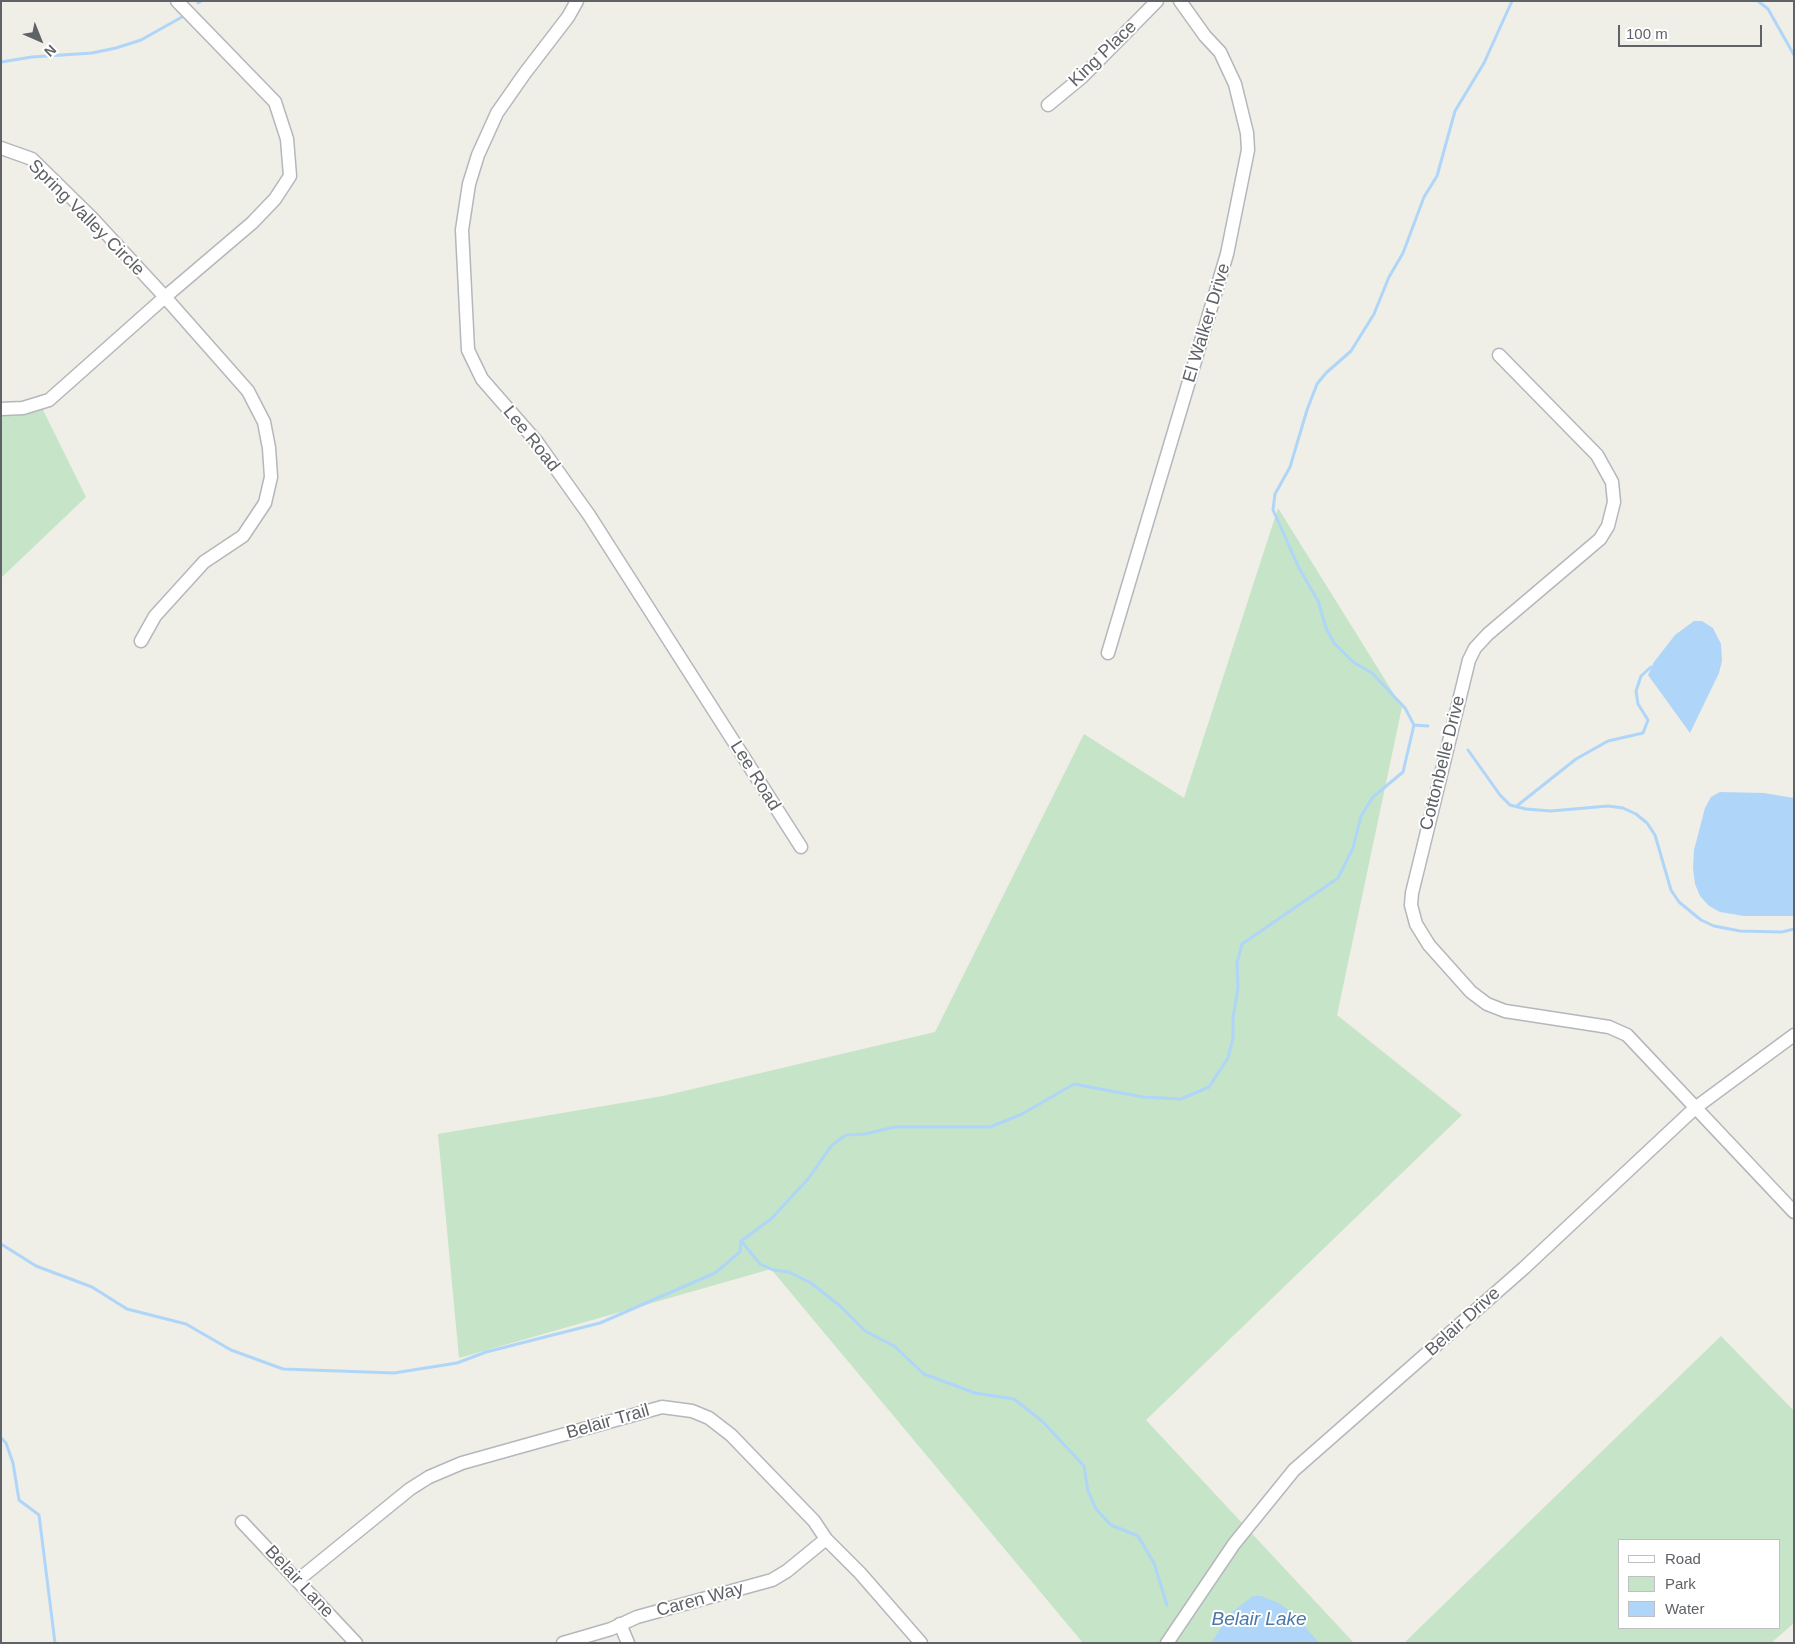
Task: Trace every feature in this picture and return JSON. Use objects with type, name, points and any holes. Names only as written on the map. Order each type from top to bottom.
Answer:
[{"type":"street","points":[[1,409],[23,408],[49,400],[164,297],[252,223],[275,199],[290,176],[287,139],[275,102],[177,1]]},
{"type":"street","name":"Lee Road","points":[[577,1],[568,17],[497,113],[473,170],[462,230],[468,350],[482,379],[537,442],[589,515],[801,847]]},
{"type":"street","name":"King Place","points":[[1048,105],[1082,76],[1157,1]]},
{"type":"street","name":"El Walker Drive","points":[[1108,653],[1227,254],[1248,150],[1247,133],[1234,84],[1224,60],[1220,52],[1205,36],[1180,1]]},
{"type":"street","name":"Spring Valley Circle","points":[[1,148],[32,160],[92,218],[248,391],[264,422],[269,448],[271,476],[265,503],[243,536],[204,562],[155,616],[141,641]]},
{"type":"street","name":"Cottonbelle Drive","points":[[1499,355],[1597,455],[1612,482],[1614,502],[1611,518],[1600,539],[1488,634],[1475,648],[1469,660],[1412,893],[1414,917],[1418,930],[1429,945],[1481,1000],[1506,1011],[1606,1026],[1623,1033],[1636,1042],[1695,1108],[1794,1212]]},
{"type":"street","name":"Belair Drive","points":[[1167,1643],[1234,1544],[1294,1470],[1524,1268],[1695,1108],[1794,1034]]},
{"type":"street","name":"Belair Trail","points":[[298,1580],[410,1489],[428,1477],[462,1464],[662,1407],[692,1411],[709,1418],[732,1435],[814,1521],[826,1539],[860,1573],[921,1643]]},
{"type":"street","name":"Belair Lane","points":[[242,1522],[356,1643]]},
{"type":"street","name":"Caren Way","points":[[563,1643],[611,1629],[638,1617],[772,1580],[787,1571],[826,1539]]},
{"type":"street","points":[[620,1624],[628,1643]]},
{"type":"green space","points":[[41,406],[86,497],[1,578],[1,407]]},
{"type":"green space","points":[[1278,508],[1402,707],[1337,1015],[1462,1115],[1146,1420],[1354,1643],[1083,1643],[771,1269],[459,1358],[438,1134],[663,1096],[935,1032],[1084,734],[1184,798]]},
{"type":"green space","points":[[1721,1336],[1794,1411],[1794,1623],[1771,1643],[1404,1643]]},
{"type":"water","points":[[1694,621],[1702,621],[1713,628],[1721,644],[1722,661],[1719,673],[1690,733],[1648,675],[1654,662],[1675,635]]},
{"type":"water","points":[[1720,792],[1764,793],[1794,798],[1794,916],[1744,916],[1720,912],[1709,906],[1700,896],[1695,884],[1693,868],[1694,850],[1705,808],[1711,797]]},
{"type":"water","name":"Belair Lake","points":[[1253,1596],[1261,1596],[1279,1603],[1297,1617],[1319,1643],[1211,1643],[1231,1613]]},
{"type":"waterway","points":[[1,1244],[36,1266],[92,1287],[127,1309],[186,1324],[231,1350],[283,1369],[394,1373],[457,1363],[486,1352],[600,1323],[715,1273],[740,1252],[741,1241],[771,1219],[808,1179],[832,1145],[846,1135],[865,1134],[895,1127],[990,1127],[1022,1114],[1074,1084],[1143,1097],[1181,1099],[1209,1087],[1228,1058],[1233,1038],[1233,1018],[1238,988],[1237,963],[1242,944],[1338,878],[1353,848],[1361,816],[1373,797],[1403,772],[1414,725],[1405,708],[1372,673],[1353,662],[1334,643],[1326,628],[1318,601],[1299,568],[1273,510],[1275,494],[1290,467],[1317,384],[1326,373],[1351,351],[1374,314],[1389,277],[1403,253],[1424,197],[1437,176],[1455,111],[1484,63],[1512,1]]},
{"type":"waterway","points":[[1758,1],[1768,9],[1794,55]]},
{"type":"waterway","points":[[1,62],[32,57],[92,53],[116,48],[141,40],[182,17]]},
{"type":"waterway","points":[[1518,805],[1576,759],[1608,741],[1643,733],[1648,720],[1638,704],[1636,691],[1641,676],[1651,667]]},
{"type":"waterway","points":[[1414,725],[1428,726]]},
{"type":"waterway","points":[[1468,750],[1500,795],[1510,805],[1526,809],[1551,811],[1608,806],[1623,808],[1636,814],[1647,823],[1655,835],[1671,890],[1679,902],[1701,920],[1714,926],[1740,931],[1782,932],[1794,929]]},
{"type":"waterway","points":[[742,1242],[760,1264],[773,1270],[789,1272],[811,1283],[839,1305],[865,1331],[894,1346],[924,1374],[975,1393],[1014,1399],[1042,1421],[1084,1466],[1088,1491],[1096,1509],[1111,1525],[1138,1536],[1154,1563],[1167,1605]]},
{"type":"waterway","points":[[1,1438],[6,1443],[13,1463],[19,1500],[39,1515],[55,1643]]}]
